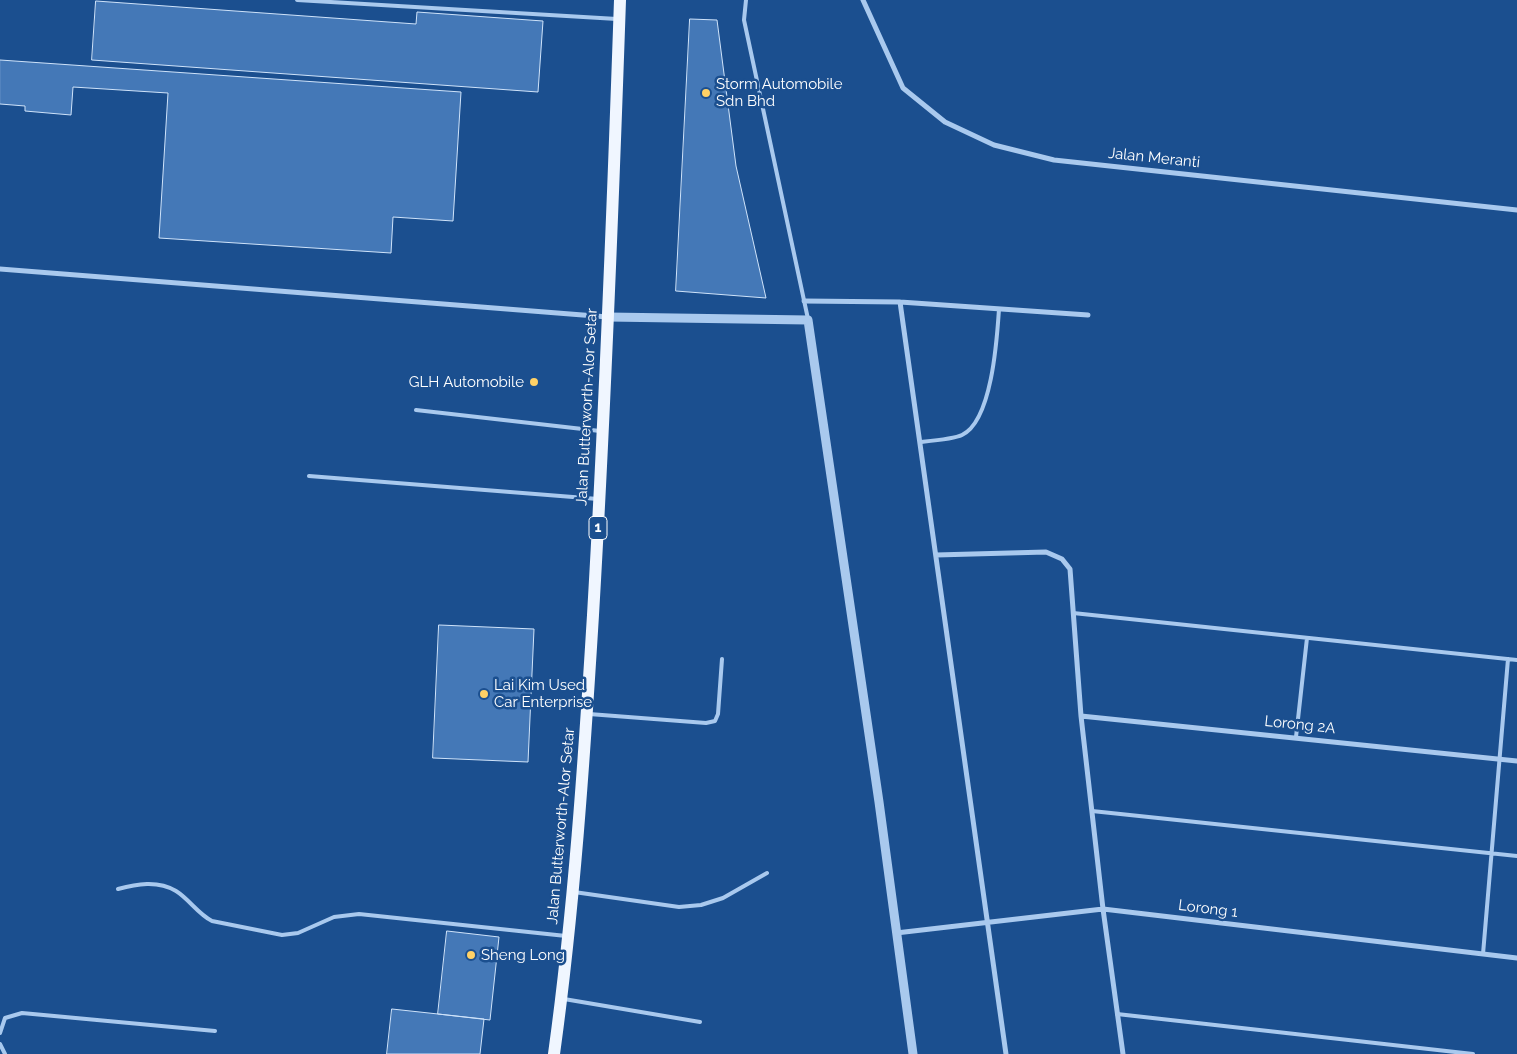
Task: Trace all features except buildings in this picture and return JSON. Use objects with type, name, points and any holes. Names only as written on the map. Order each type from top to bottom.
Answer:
[{"type":"main road","name":"Jalan Butterworth-Alor Setar","points":[[554,1054],[562,998],[587,714],[600,499],[620,0]]},
{"type":"street","name":"Jalan Meranti","points":[[863,0],[903,88],[945,122],[994,145],[1054,160],[1517,210]]},
{"type":"street","points":[[0,269],[608,317],[808,320],[878,792],[913,1054]]},
{"type":"street","points":[[804,301],[900,302],[1088,315]]},
{"type":"street","points":[[900,302],[1006,1054]]},
{"type":"street","points":[[936,556],[1046,552],[1062,559],[1070,569],[1081,716],[1103,909],[1123,1054]]},
{"type":"street","name":"Lorong 2A","points":[[1081,716],[1517,761]]},
{"type":"street","name":"Lorong 1","points":[[896,933],[1103,909],[1517,958]]},
{"type":"lane","points":[[297,0],[620,19]]},
{"type":"lane","points":[[746,0],[744,20],[808,320]]},
{"type":"lane","points":[[920,442],[962,435],[975,424],[984,408],[991,376],[999,309]]},
{"type":"lane","points":[[416,410],[603,432]]},
{"type":"lane","points":[[308,476],[600,499]]},
{"type":"lane","points":[[1073,613],[1517,660]]},
{"type":"lane","points":[[1296,737],[1307,638]]},
{"type":"lane","points":[[587,714],[706,723],[715,721],[718,714],[722,659]]},
{"type":"lane","points":[[1484,954],[1508,659]]},
{"type":"lane","points":[[1092,811],[1517,856]]},
{"type":"lane","points":[[572,892],[679,907],[701,905],[723,898],[767,873]]},
{"type":"lane","points":[[118,889],[140,883],[176,890],[204,917],[212,921],[282,935],[298,933],[334,917],[359,914],[568,936]]},
{"type":"lane","points":[[562,998],[700,1022]]},
{"type":"lane","points":[[0,1033],[5,1018],[22,1013],[215,1031]]},
{"type":"lane","points":[[1118,1014],[1473,1054]]},
{"type":"lane","points":[[0,1044],[5,1054]]},
{"type":"place","name":"Storm Automobile Sdn Bhd","points":[[706,93]]},
{"type":"place","name":"GLH Automobile","points":[[534,382]]},
{"type":"place","name":"Lai Kim Used Car Enterprise","points":[[484,694]]},
{"type":"place","name":"Sheng Long","points":[[471,955]]}]
